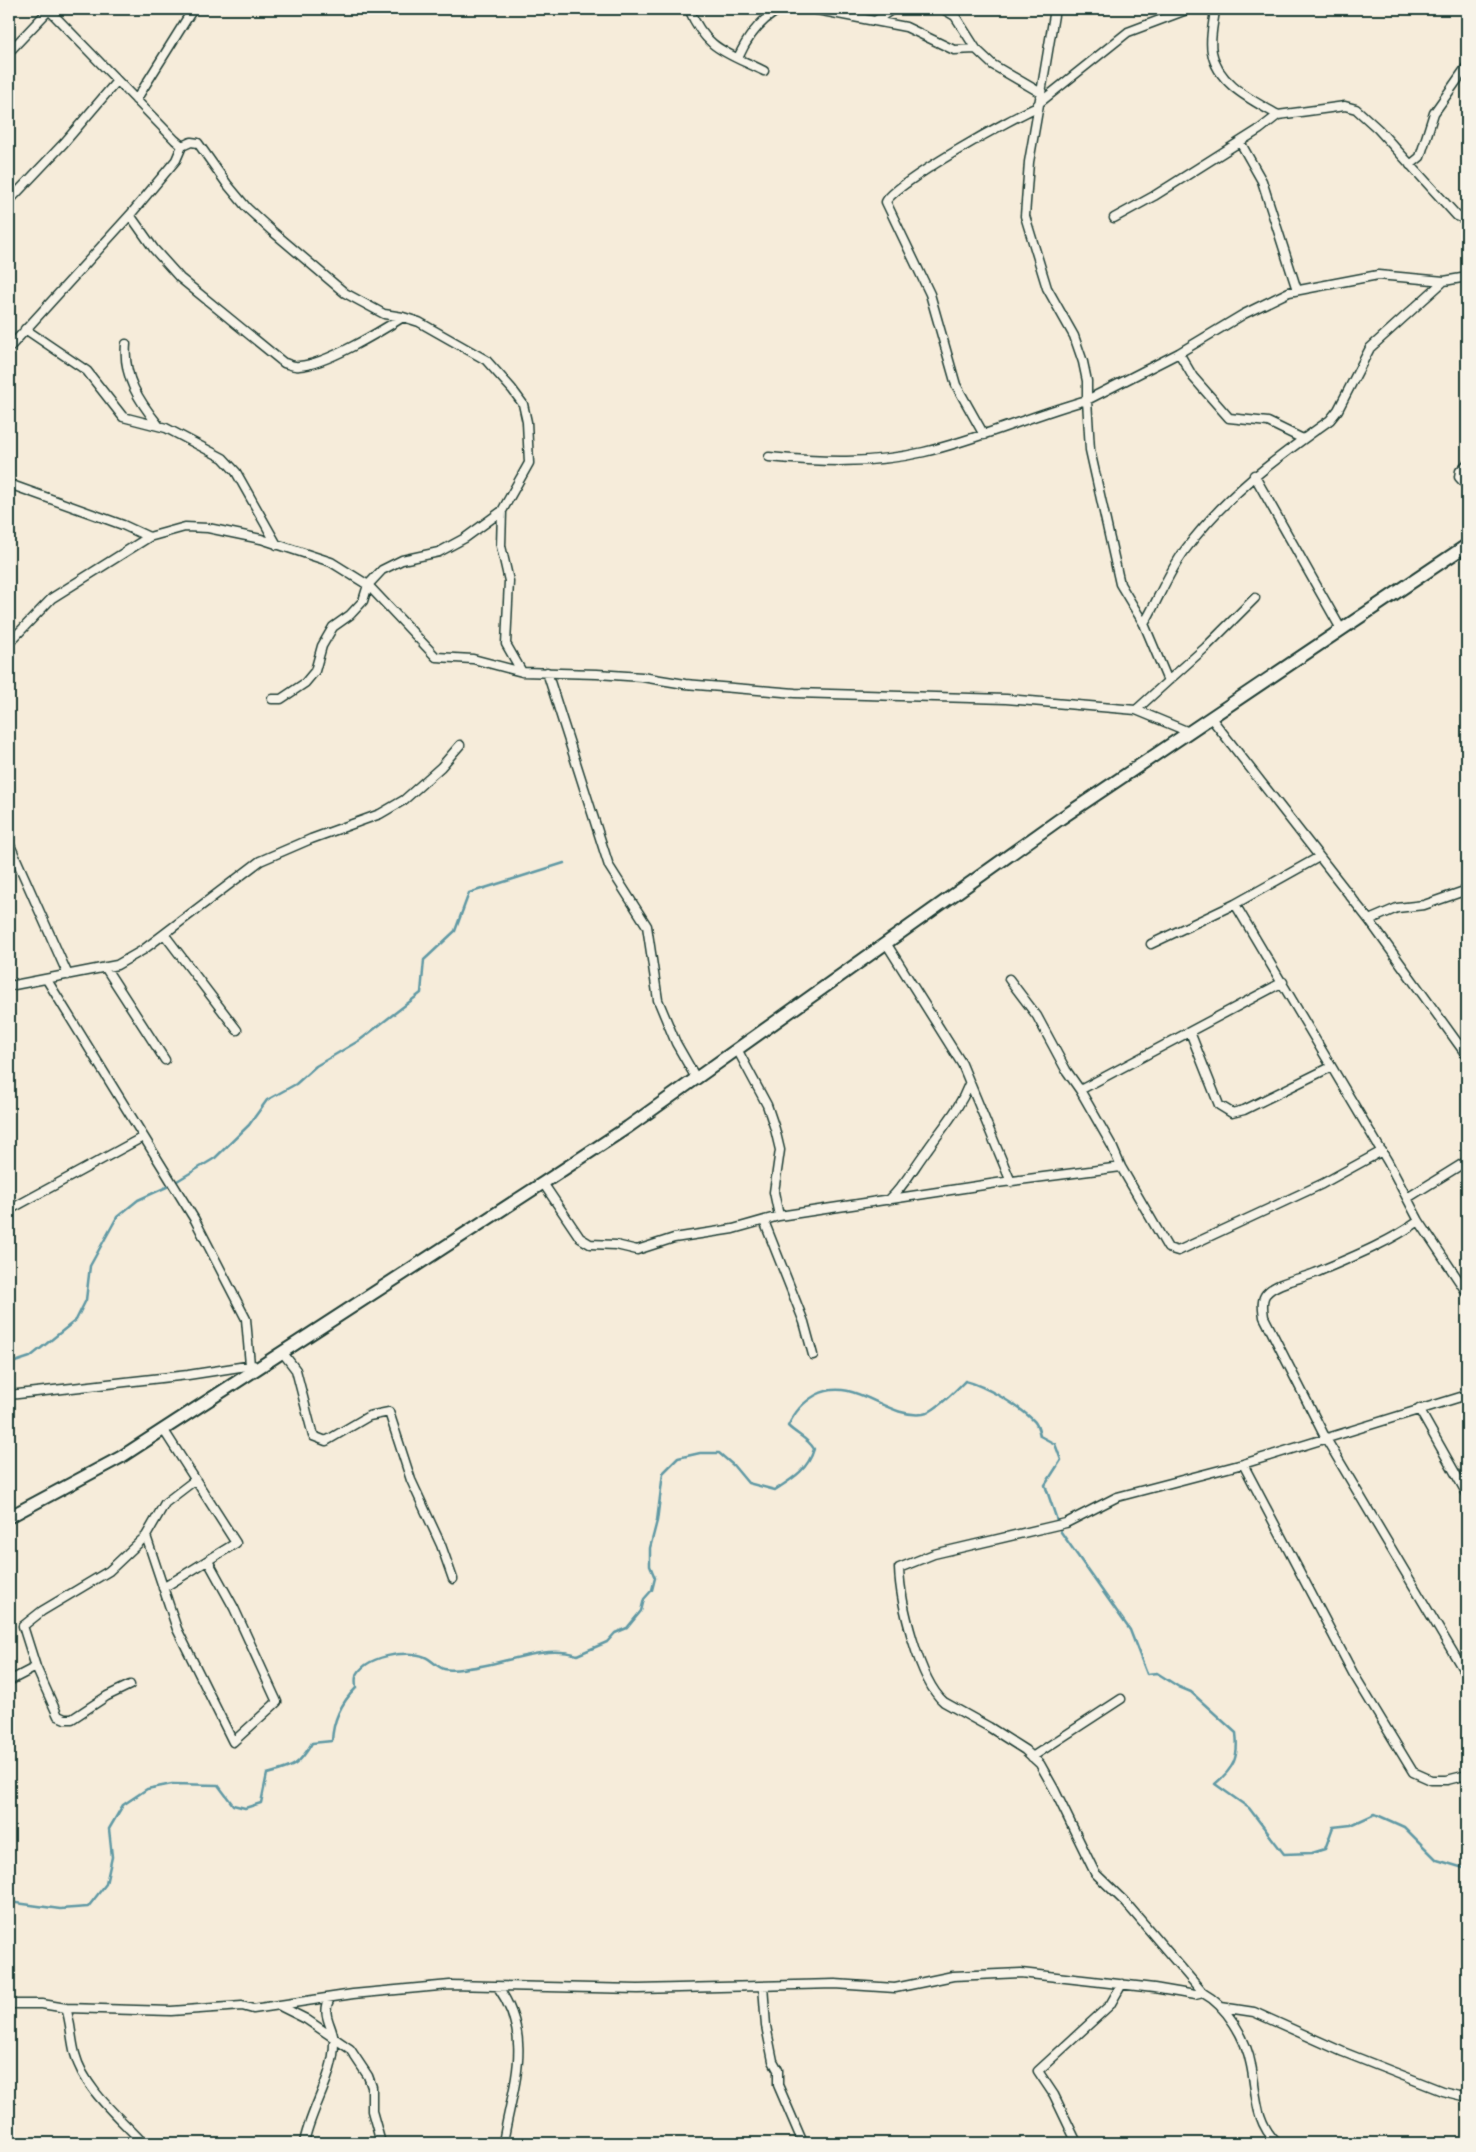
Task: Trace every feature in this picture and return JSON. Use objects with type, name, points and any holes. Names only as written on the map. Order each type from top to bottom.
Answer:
[{"type":"main road","points":[[9,1517],[121,1457],[543,1183],[738,1049],[1060,819],[1467,545]]},
{"type":"street","points":[[9,52],[49,9],[182,146]]},
{"type":"street","points":[[136,100],[193,9]]},
{"type":"street","points":[[689,9],[703,36],[718,48],[764,71]]},
{"type":"street","points":[[738,58],[745,43],[757,27],[781,9]]},
{"type":"street","points":[[812,9],[906,27],[954,50],[976,49]]},
{"type":"street","points":[[875,21],[893,9]]},
{"type":"street","points":[[943,9],[955,16],[976,49],[994,65],[1041,93]]},
{"type":"street","points":[[1055,9],[1028,171],[1025,216],[1046,288],[1074,336],[1088,381],[1087,400],[1090,450],[1118,575],[1129,600],[1144,624],[1168,681]]},
{"type":"street","points":[[984,435],[956,385],[930,294],[886,202],[896,192],[951,154],[1038,105],[1128,32],[1189,9]]},
{"type":"street","points":[[1215,9],[1211,50],[1218,72],[1247,96],[1278,115]]},
{"type":"street","points":[[1410,165],[1420,157],[1434,113],[1467,66]]},
{"type":"street","points":[[10,196],[64,143],[117,81]]},
{"type":"street","points":[[1114,218],[1154,196],[1240,142],[1278,115],[1345,106],[1356,110],[1378,129],[1457,216],[1467,220]]},
{"type":"street","points":[[9,348],[130,215],[176,160],[182,146],[191,142],[198,143],[227,184],[248,208],[345,293],[384,314],[419,322],[486,360],[523,404],[527,422],[529,463],[502,511],[465,538],[439,552],[402,560],[382,570],[368,585],[363,601],[350,615],[333,627],[322,646],[315,671],[305,683],[281,698],[272,699]]},
{"type":"street","points":[[1240,142],[1262,180],[1297,290]]},
{"type":"street","points":[[130,215],[154,249],[180,278],[288,364],[300,366],[327,357],[379,332],[403,317]]},
{"type":"street","points":[[769,457],[849,461],[879,460],[924,452],[984,435],[1087,400],[1179,353],[1244,314],[1297,290],[1378,276],[1444,281],[1467,276]]},
{"type":"street","points":[[1144,624],[1164,585],[1185,551],[1219,509],[1254,476],[1330,420],[1338,410],[1370,348],[1444,281]]},
{"type":"street","points":[[25,330],[87,371],[123,417],[160,426],[223,458],[236,472],[277,545]]},
{"type":"street","points":[[126,344],[125,362],[134,388],[144,407],[160,426]]},
{"type":"street","points":[[1179,353],[1193,377],[1230,418],[1268,422],[1303,439]]},
{"type":"street","points":[[1467,464],[1460,471],[1459,477],[1467,486]]},
{"type":"street","points":[[1254,476],[1341,629]]},
{"type":"street","points":[[9,484],[123,525],[149,537]]},
{"type":"street","points":[[502,511],[501,546],[509,581],[506,644],[522,672]]},
{"type":"street","points":[[9,643],[52,598],[149,537],[185,527],[208,528],[277,545],[331,562],[368,585],[436,657],[473,659],[522,672],[642,677],[685,684],[795,693],[1006,699],[1136,710],[1188,732]]},
{"type":"street","points":[[1136,710],[1206,647],[1255,598]]},
{"type":"street","points":[[547,672],[609,866],[647,926],[658,1000],[676,1043],[696,1078]]},
{"type":"street","points":[[1211,718],[1370,920],[1467,1056]]},
{"type":"street","points":[[9,977],[11,985],[47,980],[117,965],[164,934],[260,861],[311,839],[380,814],[404,800],[442,767],[460,745]]},
{"type":"street","points":[[9,843],[68,975]]},
{"type":"street","points":[[1151,944],[1235,904],[1319,857]]},
{"type":"street","points":[[1370,920],[1397,908],[1424,905],[1467,890]]},
{"type":"street","points":[[1235,904],[1409,1197],[1419,1220],[1467,1293]]},
{"type":"street","points":[[164,934],[237,1030]]},
{"type":"street","points":[[886,943],[962,1064],[1011,1182]]},
{"type":"street","points":[[105,968],[165,1060]]},
{"type":"street","points":[[1009,979],[1037,1016],[1168,1248],[1178,1251],[1322,1184],[1382,1151]]},
{"type":"street","points":[[47,980],[195,1220],[246,1319],[250,1366]]},
{"type":"street","points":[[1080,1090],[1283,982]]},
{"type":"street","points":[[1190,1032],[1219,1105],[1232,1113],[1244,1110],[1331,1067]]},
{"type":"street","points":[[738,1049],[767,1105],[775,1129],[780,1150],[774,1192],[779,1216]]},
{"type":"street","points":[[889,1200],[900,1189],[927,1150],[950,1122],[962,1104],[969,1084]]},
{"type":"street","points":[[9,1210],[143,1137]]},
{"type":"street","points":[[1409,1197],[1467,1161]]},
{"type":"street","points":[[543,1183],[580,1238],[590,1244],[616,1245],[638,1250],[674,1238],[732,1229],[779,1216],[1121,1167]]},
{"type":"street","points":[[1419,1220],[1370,1248],[1316,1273],[1272,1289],[1265,1295],[1262,1304],[1264,1317],[1325,1437],[1467,1676]]},
{"type":"street","points":[[764,1221],[804,1322],[813,1355]]},
{"type":"street","points":[[1458,1277],[1467,1275]]},
{"type":"street","points":[[283,1353],[296,1370],[313,1436],[326,1441],[369,1416],[389,1412],[411,1480],[441,1545],[453,1579]]},
{"type":"street","points":[[9,1395],[188,1375],[268,1363]]},
{"type":"street","points":[[1277,2143],[1271,2138],[1257,2112],[1251,2064],[1246,2049],[1221,2007],[1202,1993],[1126,1903],[1094,1873],[1040,1764],[935,1694],[927,1679],[908,1623],[900,1568],[909,1562],[934,1554],[1066,1523],[1117,1497],[1243,1464],[1325,1437],[1467,1395]]},
{"type":"street","points":[[1419,1409],[1467,1494]]},
{"type":"street","points":[[163,1588],[236,1543],[164,1429]]},
{"type":"street","points":[[1243,1464],[1345,1657],[1413,1772],[1431,1780],[1447,1780],[1467,1776]]},
{"type":"street","points":[[130,1685],[107,1696],[72,1718],[65,1719],[58,1716],[36,1667],[23,1626],[109,1571],[146,1536],[164,1503],[195,1480]]},
{"type":"street","points":[[146,1536],[177,1629],[233,1742],[277,1702],[234,1608],[208,1561]]},
{"type":"street","points":[[9,1681],[36,1667]]},
{"type":"street","points":[[1032,1757],[1121,1699]]},
{"type":"street","points":[[9,2004],[42,2004],[66,2008],[171,2011],[276,2006],[450,1985],[498,1988],[511,1986],[638,1989],[835,1984],[895,1988],[953,1976],[1021,1974],[1122,1984],[1195,1995],[1202,1993]]},
{"type":"street","points":[[1077,2143],[1054,2095],[1038,2071],[1110,2005],[1122,1984]]},
{"type":"street","points":[[763,1986],[768,2035],[772,2061],[778,2070],[778,2085],[803,2143]]},
{"type":"street","points":[[498,1988],[514,2012],[519,2054],[515,2088],[503,2143]]},
{"type":"street","points":[[304,2143],[309,2121],[320,2097],[331,2061],[333,2039],[326,2018],[326,2007],[330,1998]]},
{"type":"street","points":[[276,2006],[288,2008],[321,2028],[333,2039],[339,2040],[350,2049],[368,2076],[372,2086],[372,2111],[381,2143]]},
{"type":"street","points":[[1221,2007],[1254,2012],[1343,2052],[1442,2091],[1467,2097]]},
{"type":"street","points":[[66,2008],[75,2055],[88,2080],[100,2098],[142,2143]]},
{"type":"waterway","points":[[177,1181],[215,1158],[249,1125],[267,1100],[296,1084],[316,1066],[360,1040],[421,993],[424,960],[455,931],[469,893],[564,863]]},
{"type":"waterway","points":[[9,1364],[30,1357],[76,1320],[86,1300],[90,1266],[117,1217],[138,1200],[171,1185]]},
{"type":"waterway","points":[[9,1902],[60,1909],[88,1907],[106,1884],[112,1857],[109,1829],[123,1805],[147,1789],[172,1784],[218,1785],[233,1805],[245,1808],[261,1803],[267,1774],[294,1765],[303,1757],[312,1743],[332,1741],[336,1719],[342,1706],[356,1688],[356,1677],[361,1670],[377,1659],[397,1654],[417,1655],[428,1658],[447,1670],[456,1670],[536,1653],[564,1652],[577,1655],[607,1642],[615,1633],[627,1628],[641,1611],[644,1599],[652,1590],[655,1578],[650,1566],[650,1548],[657,1521],[663,1473],[678,1458],[700,1453],[719,1453],[733,1465],[748,1483],[775,1490],[799,1473],[808,1463],[814,1449],[812,1445],[788,1426],[799,1408],[816,1395],[830,1390],[844,1390],[909,1414],[923,1414],[939,1405],[965,1381],[1002,1397],[1020,1409],[1035,1423],[1040,1436],[1055,1444],[1061,1460],[1045,1485],[1061,1532],[1130,1630],[1147,1674],[1157,1673],[1191,1692],[1236,1733],[1237,1749],[1234,1762],[1227,1773],[1215,1784],[1249,1808],[1284,1854],[1312,1853],[1325,1849],[1333,1827],[1351,1825],[1375,1814],[1404,1827],[1437,1860],[1467,1869]]}]
